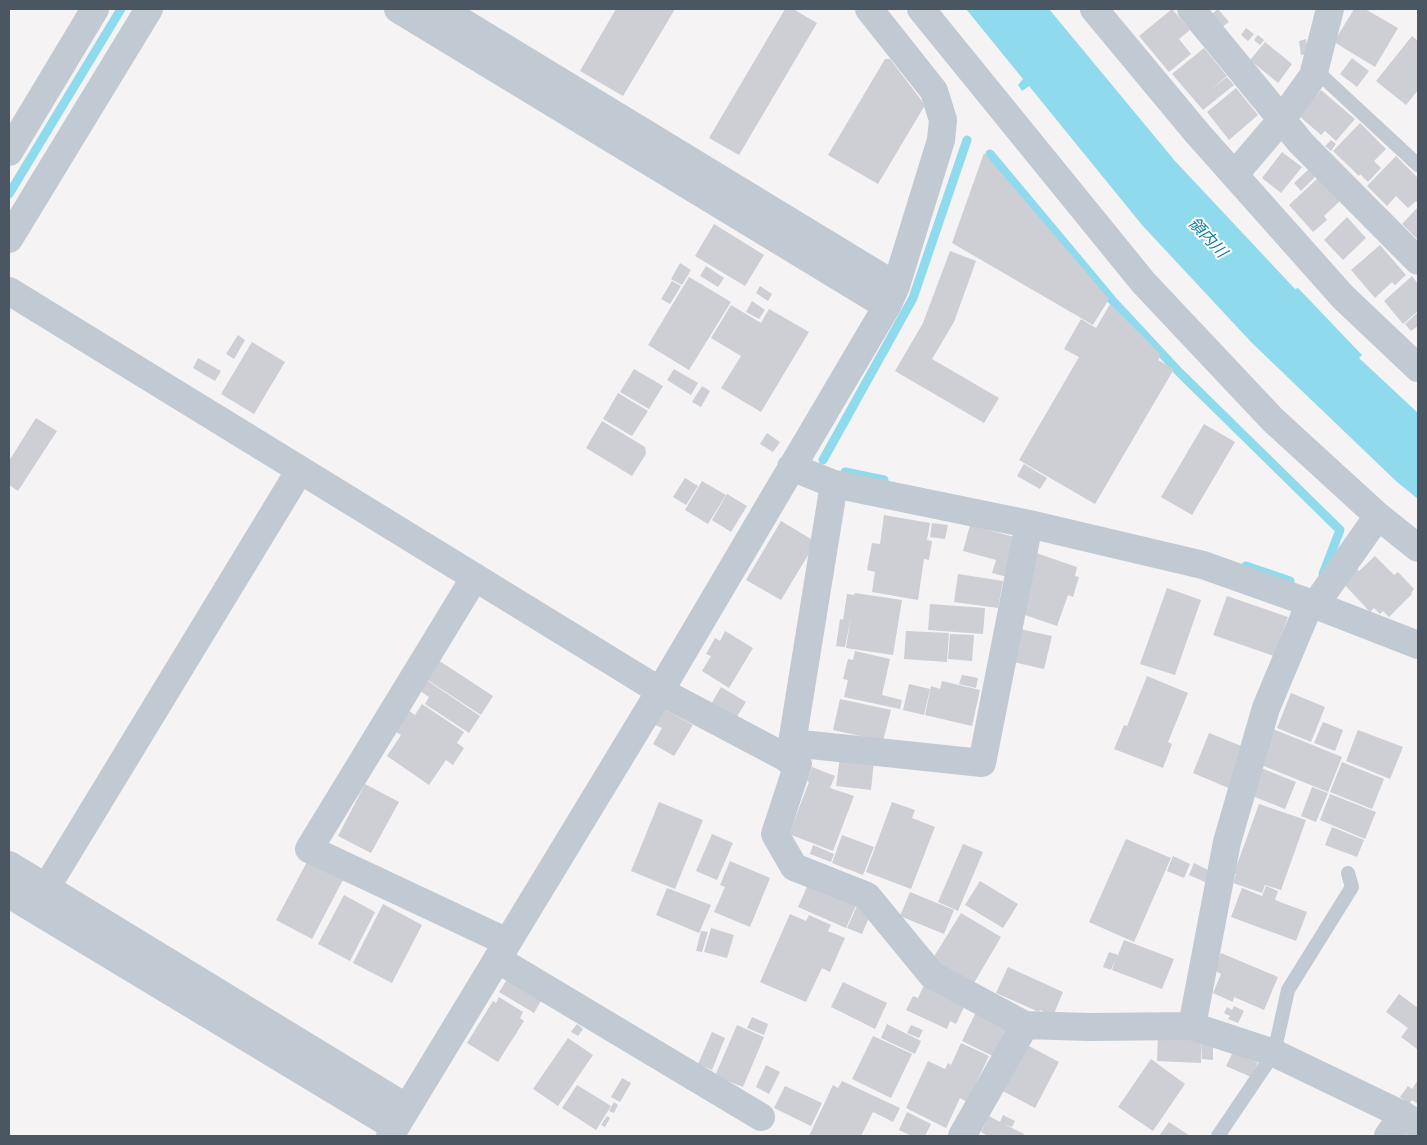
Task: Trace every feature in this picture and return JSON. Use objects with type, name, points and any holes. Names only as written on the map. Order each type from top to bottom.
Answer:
[{"type":"street","points":[[9,152],[95,9]]},
{"type":"street","points":[[9,239],[149,9]]},
{"type":"street","points":[[398,9],[891,296]]},
{"type":"street","points":[[440,9],[891,296]]},
{"type":"street","points":[[397,1124],[660,691],[891,296],[940,140],[943,120],[934,91],[869,9]]},
{"type":"street","points":[[921,9],[1143,282],[1273,420],[1378,516],[1418,548]]},
{"type":"street","points":[[1094,9],[1198,134],[1343,297],[1418,368]]},
{"type":"street","points":[[1191,9],[1301,143],[1418,261]]},
{"type":"street","points":[[1235,174],[1282,120],[1313,76],[1330,9]]},
{"type":"street","points":[[9,291],[660,691],[790,751],[982,762],[1029,524]]},
{"type":"street","points":[[792,468],[834,484],[1029,524],[1203,565],[1313,604],[1418,645]]},
{"type":"street","points":[[46,888],[300,470]]},
{"type":"street","points":[[834,484],[790,751],[798,764],[775,834],[794,867],[867,896],[932,975],[1025,1025],[1089,1027],[1192,1026],[1274,1053],[1403,1125]]},
{"type":"street","points":[[1192,1026],[1227,842],[1266,708],[1313,604],[1378,516]]},
{"type":"street","points":[[474,577],[309,849],[502,951],[760,1117]]},
{"type":"street","points":[[9,865],[397,1124]]},
{"type":"street","points":[[9,894],[397,1124]]},
{"type":"street","points":[[962,1136],[1025,1025]]},
{"type":"lane","points":[[1313,76],[1323,77],[1418,165]]},
{"type":"lane","points":[[1218,1136],[1274,1053],[1288,990],[1352,887],[1348,873]]},
{"type":"water","name":"領内川","points":[[966,9],[1049,9],[1175,161],[1295,289],[1298,288],[1362,355],[1359,358],[1418,413],[1418,499],[1397,482],[1252,343],[1142,225],[1029,86],[1022,91],[1018,85],[1023,79]]},
{"type":"building","points":[[616,9],[675,9],[623,96],[580,71]]},
{"type":"building","points":[[785,9],[793,9],[817,23],[739,155],[709,138]]},
{"type":"building","points":[[1172,9],[1190,30],[1179,39],[1191,54],[1169,72],[1139,36]]},
{"type":"building","points":[[1218,9],[1229,22],[1222,27],[1212,14]]},
{"type":"building","points":[[1354,9],[1365,9],[1398,28],[1375,67],[1334,42]]},
{"type":"building","points":[[1246,28],[1254,34],[1248,41],[1241,35]]},
{"type":"building","points":[[1258,35],[1264,40],[1260,45],[1254,40]]},
{"type":"building","points":[[1412,36],[1418,41],[1418,90],[1406,105],[1376,81]]},
{"type":"building","points":[[1306,39],[1308,54],[1301,55],[1299,41]]},
{"type":"building","points":[[1265,42],[1292,64],[1278,83],[1250,60]]},
{"type":"building","points":[[1204,48],[1227,76],[1210,90],[1227,77],[1234,85],[1203,110],[1172,74]]},
{"type":"building","points":[[1352,58],[1369,71],[1357,87],[1340,74]]},
{"type":"building","points":[[885,59],[890,59],[925,105],[878,184],[828,155]]},
{"type":"building","points":[[1236,88],[1258,115],[1229,140],[1207,112]]},
{"type":"building","points":[[1321,90],[1355,119],[1336,141],[1325,131],[1321,135],[1298,115]]},
{"type":"building","points":[[1360,123],[1386,149],[1374,161],[1381,168],[1368,182],[1333,151]]},
{"type":"building","points":[[1331,140],[1336,144],[1331,151],[1325,146]]},
{"type":"building","points":[[1282,152],[1302,167],[1281,193],[1262,178]]},
{"type":"building","points":[[984,153],[1109,299],[1093,325],[952,243]]},
{"type":"building","points":[[1396,156],[1418,178],[1418,203],[1416,201],[1408,208],[1396,196],[1387,206],[1367,186]]},
{"type":"building","points":[[1310,168],[1317,175],[1301,191],[1294,183]]},
{"type":"building","points":[[1318,178],[1340,201],[1324,216],[1327,220],[1313,232],[1289,205]]},
{"type":"building","points":[[1418,207],[1418,240],[1402,224]]},
{"type":"building","points":[[1347,217],[1366,238],[1343,260],[1324,240]]},
{"type":"building","points":[[714,224],[764,255],[745,286],[695,256]]},
{"type":"building","points":[[1380,245],[1406,275],[1395,285],[1392,282],[1375,298],[1351,270]]},
{"type":"building","points":[[950,251],[976,261],[954,322],[932,359],[999,398],[984,423],[895,371],[923,323]]},
{"type":"building","points":[[680,263],[691,270],[682,285],[671,279]]},
{"type":"building","points":[[706,266],[724,278],[718,287],[700,276]]},
{"type":"building","points":[[1412,276],[1418,284],[1418,311],[1403,324],[1384,301]]},
{"type":"building","points":[[689,277],[731,302],[689,370],[648,345]]},
{"type":"building","points":[[672,281],[681,286],[670,304],[661,299]]},
{"type":"building","points":[[760,286],[772,294],[768,301],[756,293]]},
{"type":"building","points":[[752,301],[765,310],[759,319],[746,312]]},
{"type":"building","points":[[1110,304],[1161,355],[1158,360],[1174,369],[1095,504],[1019,460],[1079,357],[1064,349],[1081,319],[1096,328]]},
{"type":"building","points":[[731,305],[761,323],[769,309],[809,332],[761,412],[721,388],[741,356],[711,338]]},
{"type":"building","points":[[1418,312],[1418,326],[1411,331],[1405,324]]},
{"type":"building","points":[[238,335],[245,340],[234,359],[226,354]]},
{"type":"building","points":[[252,342],[285,362],[254,414],[221,394]]},
{"type":"building","points":[[198,358],[221,371],[215,381],[193,368]]},
{"type":"building","points":[[634,369],[663,386],[649,409],[620,392]]},
{"type":"building","points":[[674,369],[698,383],[691,395],[667,380]]},
{"type":"building","points":[[702,386],[710,391],[701,407],[692,402]]},
{"type":"building","points":[[618,393],[648,411],[632,436],[603,419]]},
{"type":"building","points":[[36,418],[57,431],[18,491],[9,485],[9,461]]},
{"type":"building","points":[[602,421],[645,447],[646,454],[632,476],[586,448]]},
{"type":"building","points":[[1204,424],[1235,442],[1192,515],[1161,497]]},
{"type":"building","points":[[767,433],[780,442],[773,452],[760,444]]},
{"type":"building","points":[[1024,464],[1047,478],[1040,489],[1017,476]]},
{"type":"building","points":[[685,478],[698,486],[686,505],[673,497]]},
{"type":"building","points":[[702,481],[726,495],[708,524],[685,510]]},
{"type":"building","points":[[727,494],[747,506],[731,532],[712,520]]},
{"type":"building","points":[[884,515],[930,523],[927,540],[932,541],[929,560],[924,559],[918,600],[872,592],[875,572],[867,570],[872,543],[880,544]]},
{"type":"building","points":[[781,521],[816,542],[781,600],[746,580]]},
{"type":"building","points":[[932,523],[948,525],[945,539],[930,537]]},
{"type":"building","points":[[970,525],[1022,539],[1011,578],[992,573],[996,560],[963,551]]},
{"type":"building","points":[[1036,553],[1077,567],[1075,576],[1079,577],[1073,597],[1068,595],[1057,626],[1016,612]]},
{"type":"building","points":[[1375,556],[1394,575],[1398,572],[1414,589],[1412,594],[1389,617],[1383,611],[1380,614],[1374,608],[1370,612],[1341,581],[1355,567],[1359,571]]},
{"type":"building","points":[[958,574],[1003,581],[998,608],[954,602]]},
{"type":"building","points":[[1167,588],[1201,600],[1175,675],[1140,664]]},
{"type":"building","points":[[855,593],[902,600],[893,655],[846,648],[851,617],[845,647],[836,646],[840,619],[843,620],[847,594],[854,595]]},
{"type":"building","points":[[1227,596],[1288,617],[1274,656],[1213,635]]},
{"type":"building","points":[[930,604],[985,608],[983,634],[928,630]]},
{"type":"building","points":[[1020,629],[1052,636],[1044,669],[1013,662]]},
{"type":"building","points":[[725,631],[753,648],[729,688],[702,671],[711,656],[706,654],[715,638],[720,641]]},
{"type":"building","points":[[906,631],[949,633],[947,662],[904,659]]},
{"type":"building","points":[[950,634],[974,635],[972,661],[948,659]]},
{"type":"building","points":[[855,651],[890,659],[882,695],[902,700],[900,709],[844,697],[848,680],[843,679],[848,659],[853,660]]},
{"type":"building","points":[[435,658],[493,696],[481,715],[423,677]]},
{"type":"building","points":[[962,675],[978,678],[976,688],[959,684]]},
{"type":"building","points":[[1147,676],[1188,693],[1168,742],[1172,744],[1163,768],[1114,749],[1124,725],[1127,726]]},
{"type":"building","points":[[422,677],[480,716],[469,733],[425,704],[429,697],[416,688]]},
{"type":"building","points":[[942,681],[980,690],[972,726],[925,715],[931,686],[940,689]]},
{"type":"building","points":[[909,684],[930,689],[924,715],[903,710]]},
{"type":"building","points":[[721,687],[746,702],[734,721],[710,706]]},
{"type":"building","points":[[1291,693],[1325,707],[1311,742],[1277,728]]},
{"type":"building","points":[[840,699],[891,710],[883,741],[833,730]]},
{"type":"building","points":[[422,704],[464,732],[457,743],[464,748],[453,765],[446,760],[429,785],[387,756],[401,735],[394,731],[408,710],[415,715]]},
{"type":"building","points":[[664,709],[693,725],[674,756],[653,744],[662,728],[655,725]]},
{"type":"building","points":[[1323,722],[1343,730],[1335,751],[1314,743]]},
{"type":"building","points":[[1273,729],[1342,757],[1328,792],[1259,764]]},
{"type":"building","points":[[1358,730],[1403,747],[1390,779],[1346,761]]},
{"type":"building","points":[[1209,733],[1249,749],[1233,790],[1193,773]]},
{"type":"building","points":[[840,757],[874,761],[871,790],[836,786]]},
{"type":"building","points":[[1342,762],[1384,779],[1372,809],[1330,792]]},
{"type":"building","points":[[812,767],[835,776],[830,788],[854,796],[833,851],[789,834],[809,782],[807,781]]},
{"type":"building","points":[[1261,768],[1296,782],[1285,809],[1250,795]]},
{"type":"building","points":[[365,784],[399,802],[371,853],[338,836]]},
{"type":"building","points":[[1312,787],[1328,793],[1316,822],[1301,816]]},
{"type":"building","points":[[1330,794],[1376,812],[1365,839],[1320,820]]},
{"type":"building","points":[[659,802],[703,820],[675,889],[631,871]]},
{"type":"building","points":[[892,802],[915,810],[912,818],[935,827],[911,889],[866,872]]},
{"type":"building","points":[[1259,804],[1306,820],[1281,890],[1265,885],[1262,893],[1233,883],[1236,874],[1234,873]]},
{"type":"building","points":[[1332,827],[1364,840],[1357,857],[1325,845]]},
{"type":"building","points":[[712,834],[733,843],[717,880],[696,871]]},
{"type":"building","points":[[842,835],[874,847],[863,875],[832,863]]},
{"type":"building","points":[[1126,839],[1171,858],[1134,942],[1089,922]]},
{"type":"building","points":[[963,844],[983,852],[958,911],[938,902]]},
{"type":"building","points":[[813,845],[834,854],[831,862],[810,854]]},
{"type":"building","points":[[1173,856],[1190,864],[1184,878],[1167,871]]},
{"type":"building","points":[[308,860],[344,878],[312,939],[276,920]]},
{"type":"building","points":[[730,861],[770,878],[750,927],[714,912],[725,887],[720,885]]},
{"type":"building","points":[[1194,863],[1210,871],[1205,882],[1189,875]]},
{"type":"building","points":[[810,880],[858,901],[846,928],[798,907]]},
{"type":"building","points":[[980,881],[1018,904],[1003,928],[965,905]]},
{"type":"building","points":[[1266,886],[1278,891],[1275,900],[1307,912],[1296,941],[1231,917],[1242,888],[1262,896]]},
{"type":"building","points":[[667,888],[711,905],[699,933],[656,915]]},
{"type":"building","points":[[910,892],[954,910],[944,934],[900,916]]},
{"type":"building","points":[[344,895],[375,912],[350,961],[318,944]]},
{"type":"building","points":[[383,904],[422,925],[392,983],[353,963]]},
{"type":"building","points":[[857,906],[871,913],[862,934],[847,928]]},
{"type":"building","points":[[961,913],[1001,937],[971,988],[930,963]]},
{"type":"building","points":[[790,914],[806,921],[809,915],[831,925],[828,931],[845,938],[830,972],[822,968],[806,1002],[760,982]]},
{"type":"building","points":[[711,928],[734,935],[727,958],[704,952]]},
{"type":"building","points":[[701,931],[708,932],[702,952],[696,951]]},
{"type":"building","points":[[1124,940],[1174,959],[1162,989],[1112,970],[1116,958],[1111,970],[1103,967],[1109,952],[1118,955]]},
{"type":"building","points":[[1221,953],[1278,977],[1264,1010],[1234,997],[1233,1002],[1213,993],[1221,974],[1214,970]]},
{"type":"building","points":[[1008,967],[1063,992],[1053,1016],[1040,1010],[1046,996],[1039,1012],[996,993]]},
{"type":"building","points":[[508,978],[542,999],[534,1013],[499,992]]},
{"type":"building","points":[[843,982],[887,1003],[875,1029],[831,1007]]},
{"type":"building","points":[[925,983],[966,1003],[956,1024],[950,1021],[947,1029],[906,1010],[913,996],[918,998]]},
{"type":"building","points":[[1399,994],[1418,1008],[1417,1049],[1401,1037],[1408,1028],[1386,1012]]},
{"type":"building","points":[[499,997],[523,1012],[520,1018],[524,1021],[498,1062],[467,1043],[493,1001],[496,1003]]},
{"type":"building","points":[[1234,1006],[1244,1011],[1238,1023],[1228,1019],[1230,1016],[1224,1013],[1227,1007],[1232,1010]]},
{"type":"building","points":[[977,1010],[1014,1027],[999,1059],[962,1041]]},
{"type":"building","points":[[752,1017],[768,1024],[764,1035],[747,1028]]},
{"type":"building","points":[[577,1024],[583,1029],[578,1036],[571,1032]]},
{"type":"building","points":[[887,1024],[921,1041],[915,1054],[881,1038]]},
{"type":"building","points":[[737,1025],[764,1037],[743,1087],[715,1076]]},
{"type":"building","points":[[911,1025],[923,1030],[919,1038],[907,1033]]},
{"type":"building","points":[[712,1032],[725,1038],[712,1070],[698,1064]]},
{"type":"building","points":[[873,1036],[912,1054],[891,1098],[852,1079]]},
{"type":"building","points":[[1158,1036],[1202,1038],[1201,1063],[1157,1061]]},
{"type":"building","points":[[568,1038],[593,1055],[558,1106],[533,1089]]},
{"type":"building","points":[[961,1043],[989,1056],[967,1102],[960,1098],[946,1128],[906,1108],[928,1061],[945,1069],[948,1063],[951,1065]]},
{"type":"building","points":[[1025,1044],[1059,1062],[1035,1108],[1001,1090]]},
{"type":"building","points":[[1202,1044],[1213,1044],[1213,1060],[1202,1059]]},
{"type":"building","points":[[1233,1052],[1258,1063],[1251,1077],[1226,1066]]},
{"type":"building","points":[[1151,1059],[1185,1084],[1153,1131],[1118,1107]]},
{"type":"building","points":[[766,1065],[780,1072],[769,1094],[756,1087]]},
{"type":"building","points":[[622,1078],[631,1083],[620,1102],[611,1097]]},
{"type":"building","points":[[1418,1080],[1418,1104],[1412,1100],[1409,1104],[1400,1097],[1408,1086],[1412,1089]]},
{"type":"building","points":[[842,1081],[900,1108],[893,1122],[873,1112],[861,1136],[809,1136],[833,1085],[838,1088]]},
{"type":"building","points":[[577,1085],[611,1106],[596,1130],[562,1108]]},
{"type":"building","points":[[785,1086],[822,1103],[811,1126],[774,1108]]},
{"type":"building","points":[[614,1102],[618,1105],[614,1113],[609,1111]]},
{"type":"building","points":[[907,1112],[931,1124],[925,1136],[912,1136],[899,1130]]},
{"type":"building","points":[[1003,1115],[1015,1121],[1012,1127],[1004,1124],[1024,1134],[1023,1136],[988,1136],[981,1132],[989,1116],[1000,1122]]},
{"type":"building","points":[[607,1116],[610,1118],[605,1127],[601,1125]]},
{"type":"building","points":[[1169,1122],[1190,1136],[1159,1136]]},
{"type":"waterway","points":[[9,194],[121,9]]},
{"type":"waterway","points":[[823,460],[913,298],[967,140]]},
{"type":"waterway","points":[[990,154],[1112,300],[1179,372],[1340,530],[1323,574]]},
{"type":"waterway","points":[[845,472],[884,480]]},
{"type":"waterway","points":[[1246,566],[1290,581]]}]
